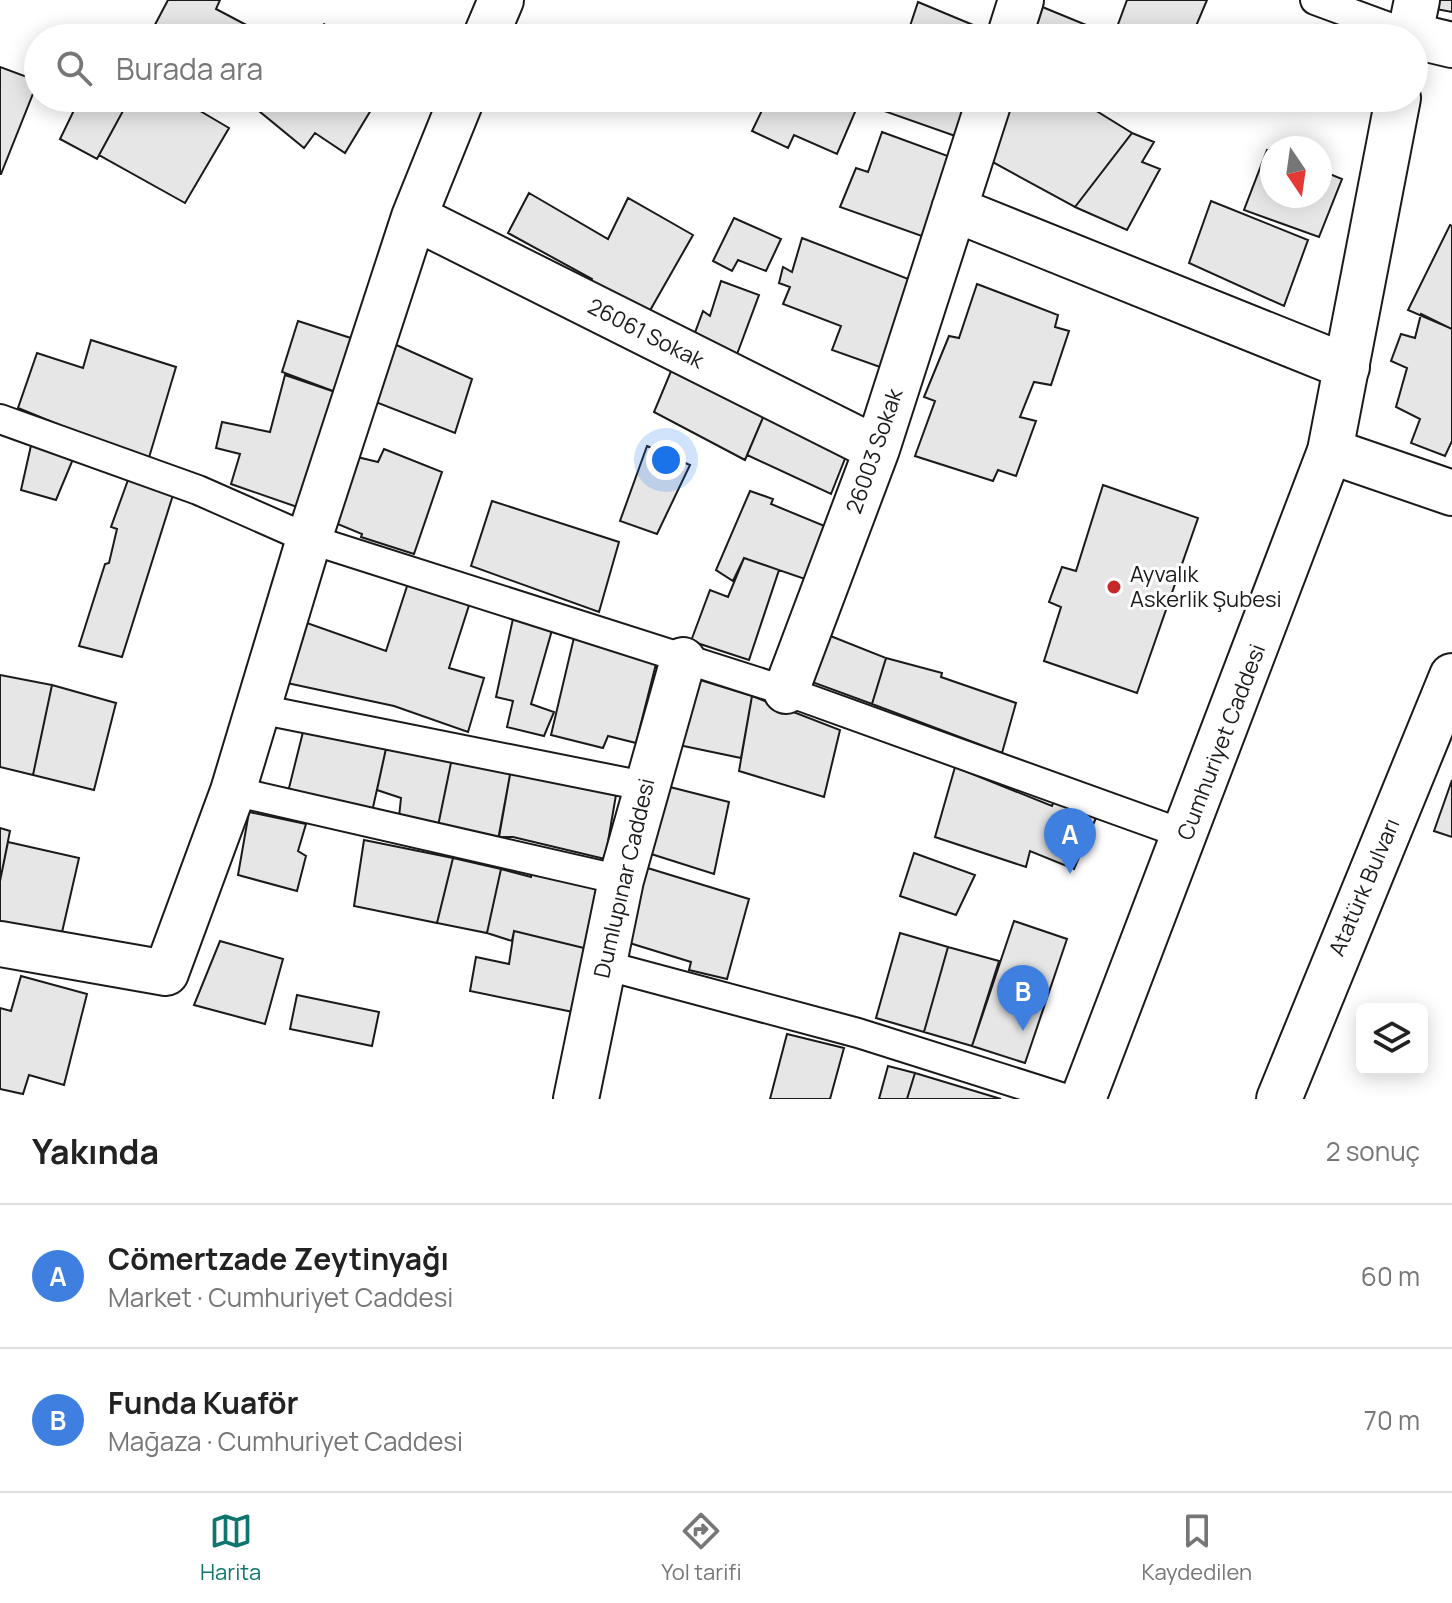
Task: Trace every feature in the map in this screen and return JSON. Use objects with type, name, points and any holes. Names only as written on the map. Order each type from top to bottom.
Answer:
[{"type":"street","points":[[491,24],[501,0]]},
{"type":"street","points":[[1013,24],[1021,0]]},
{"type":"street","points":[[1428,32],[1452,45]]},
{"type":"street","points":[[0,944],[166,973],[233,791],[309,539],[414,217],[456,112]]},
{"type":"street","name":"26003 Sokak","points":[[786,691],[877,449],[985,112]]},
{"type":"street","name":"Cumhuriyet Caddesi","points":[[1083,1099],[1330,451],[1395,112]]},
{"type":"street","points":[[954,209],[1347,367]]},
{"type":"street","name":"26061 Sokak","points":[[414,217],[877,449]]},
{"type":"street","points":[[1330,451],[1452,493]]},
{"type":"street","name":"Dumlupınar Caddesi","points":[[576,1099],[621,880],[644,786],[683,660]]},
{"type":"street","name":"Atatürk Bulvarı","points":[[1279,1099],[1452,676]]},
{"type":"lane","points":[[1315,0],[1412,24]]},
{"type":"lane","points":[[0,419],[198,490],[309,539],[786,691],[1186,835]]},
{"type":"lane","points":[[259,709],[644,786]]},
{"type":"lane","points":[[233,791],[621,880]]},
{"type":"lane","points":[[604,965],[858,1033],[1067,1099]]},
{"type":"building","points":[[168,0],[220,0],[216,9],[244,24],[155,24]]},
{"type":"building","points":[[1127,0],[1207,0],[1197,24],[1118,24]]},
{"type":"building","points":[[1438,0],[1452,0],[1452,12],[1436,9]]},
{"type":"building","points":[[918,2],[971,24],[911,24]]},
{"type":"building","points":[[1040,6],[1084,24],[1032,24]]},
{"type":"building","points":[[0,67],[24,76],[26,112],[0,174]]},
{"type":"building","points":[[73,112],[122,112],[97,159],[60,139]]},
{"type":"building","points":[[122,112],[202,112],[229,128],[185,203],[99,155]]},
{"type":"building","points":[[260,112],[370,112],[345,153],[315,133],[304,148]]},
{"type":"building","points":[[761,112],[855,112],[837,154],[794,135],[788,148],[752,131]]},
{"type":"building","points":[[887,112],[967,112],[958,137]]},
{"type":"building","points":[[999,112],[1098,112],[1132,133],[1075,207],[987,159]]},
{"type":"building","points":[[882,132],[956,159],[933,240],[840,207],[856,168],[868,172]]},
{"type":"building","points":[[1132,133],[1154,142],[1142,162],[1160,169],[1127,230],[1075,207]]},
{"type":"building","points":[[1260,168],[1260,208],[1330,208],[1319,237],[1244,210]]},
{"type":"building","points":[[1332,175],[1342,179],[1332,204]]},
{"type":"building","points":[[529,193],[608,239],[628,198],[693,235],[644,321],[589,287],[592,279],[508,233]]},
{"type":"building","points":[[1211,201],[1308,240],[1284,306],[1189,263]]},
{"type":"building","points":[[734,218],[781,239],[766,271],[738,260],[732,271],[713,261]]},
{"type":"building","points":[[1452,226],[1452,329],[1408,310]]},
{"type":"building","points":[[802,238],[911,280],[880,367],[832,350],[841,326],[783,304],[790,287],[779,283],[783,267],[792,272]]},
{"type":"building","points":[[721,281],[759,295],[736,357],[693,338],[703,311],[710,316]]},
{"type":"building","points":[[977,284],[1058,315],[1055,327],[1069,331],[1051,385],[1034,382],[1020,417],[1036,421],[1016,476],[998,470],[993,481],[915,456],[935,401],[924,397],[949,336],[959,338]]},
{"type":"building","points":[[1421,314],[1452,329],[1452,441],[1445,456],[1411,443],[1420,419],[1396,407],[1407,368],[1391,361],[1401,334],[1415,338]]},
{"type":"building","points":[[298,321],[357,340],[341,394],[282,372]]},
{"type":"building","points":[[91,340],[176,367],[148,461],[18,408],[37,353],[83,368]]},
{"type":"building","points":[[392,343],[472,379],[455,433],[373,401]]},
{"type":"building","points":[[674,364],[767,408],[745,460],[654,412]]},
{"type":"building","points":[[285,375],[341,394],[300,508],[231,484],[240,454],[216,448],[222,422],[270,432]]},
{"type":"building","points":[[767,408],[850,446],[831,494],[747,455]]},
{"type":"building","points":[[32,441],[76,452],[56,500],[21,490]]},
{"type":"building","points":[[647,446],[690,465],[657,534],[620,521]]},
{"type":"building","points":[[384,449],[442,472],[414,554],[361,537],[362,534],[328,520],[353,456],[378,462]]},
{"type":"building","points":[[128,480],[173,495],[122,657],[79,646],[105,564],[109,563],[117,529],[111,527]]},
{"type":"building","name":"Ayvalık Askerlik Şubesi","points":[[1103,485],[1198,518],[1137,693],[1044,661],[1061,607],[1049,602],[1062,567],[1076,571]]},
{"type":"building","points":[[750,491],[773,499],[771,504],[827,527],[805,579],[744,558],[733,581],[716,570]]},
{"type":"building","points":[[492,501],[619,542],[599,612],[471,566]]},
{"type":"building","points":[[744,558],[779,570],[749,660],[691,641],[710,590],[728,597]]},
{"type":"building","points":[[410,577],[471,599],[449,668],[484,678],[468,732],[394,706],[273,680],[293,618],[386,651]]},
{"type":"building","points":[[514,614],[552,630],[531,704],[554,712],[544,736],[507,727],[513,701],[496,697]]},
{"type":"building","points":[[576,629],[657,660],[636,743],[608,736],[603,748],[551,735]]},
{"type":"building","points":[[828,635],[886,658],[872,704],[812,682]]},
{"type":"building","points":[[886,658],[942,673],[941,677],[1016,703],[1002,753],[872,704]]},
{"type":"building","points":[[0,675],[52,685],[33,775],[0,767]]},
{"type":"building","points":[[684,675],[752,696],[741,758],[669,743]]},
{"type":"building","points":[[52,685],[116,703],[94,790],[33,775]]},
{"type":"building","points":[[752,696],[840,730],[824,797],[739,771]]},
{"type":"building","points":[[305,724],[387,744],[372,812],[288,792]]},
{"type":"building","points":[[387,744],[452,758],[438,826],[399,817],[401,798],[377,790]]},
{"type":"building","points":[[452,758],[511,769],[498,840],[438,826]]},
{"type":"building","points":[[955,767],[1052,806],[1055,799],[1096,818],[1074,869],[1030,851],[1026,867],[935,837]]},
{"type":"building","points":[[511,769],[616,795],[605,859],[513,837],[499,837]]},
{"type":"building","points":[[1452,780],[1452,837],[1434,831]]},
{"type":"building","points":[[662,785],[729,802],[714,874],[648,853]]},
{"type":"building","points":[[249,812],[306,824],[298,851],[306,856],[297,891],[238,875]]},
{"type":"building","points":[[0,828],[10,831],[0,881]]},
{"type":"building","points":[[364,840],[453,858],[437,923],[354,906]]},
{"type":"building","points":[[8,842],[79,858],[60,941],[0,928],[0,881]]},
{"type":"building","points":[[914,853],[975,875],[956,915],[900,896]]},
{"type":"building","points":[[453,858],[501,869],[487,933],[437,923]]},
{"type":"building","points":[[641,866],[749,899],[727,979],[689,970],[691,962],[623,941]]},
{"type":"building","points":[[501,869],[531,877],[532,869],[600,882],[588,949],[514,931],[512,941],[487,933]]},
{"type":"building","points":[[1014,921],[1067,939],[1025,1063],[972,1046]]},
{"type":"building","points":[[514,931],[588,949],[578,1013],[470,991],[476,957],[509,964]]},
{"type":"building","points":[[900,933],[948,947],[924,1032],[876,1018]]},
{"type":"building","points":[[220,941],[283,959],[265,1024],[194,1005]]},
{"type":"building","points":[[948,947],[999,961],[972,1046],[924,1032]]},
{"type":"building","points":[[21,976],[87,994],[64,1085],[29,1075],[23,1094],[0,1089],[0,1008],[11,1011]]},
{"type":"building","points":[[297,995],[379,1012],[372,1046],[290,1029]]},
{"type":"building","points":[[787,1034],[844,1048],[830,1099],[770,1099]]},
{"type":"building","points":[[888,1066],[915,1073],[907,1099],[879,1099]]},
{"type":"building","points":[[915,1073],[1001,1099],[907,1099]]},
{"type":"place","name":"Ayvalık Askerlik Şubesi","points":[[1114,587]]},
{"type":"place","name":"Cömertzade Zeytinyağı","points":[[1070,874]]},
{"type":"place","name":"Funda Kuaför","points":[[1023,1031]]}]
